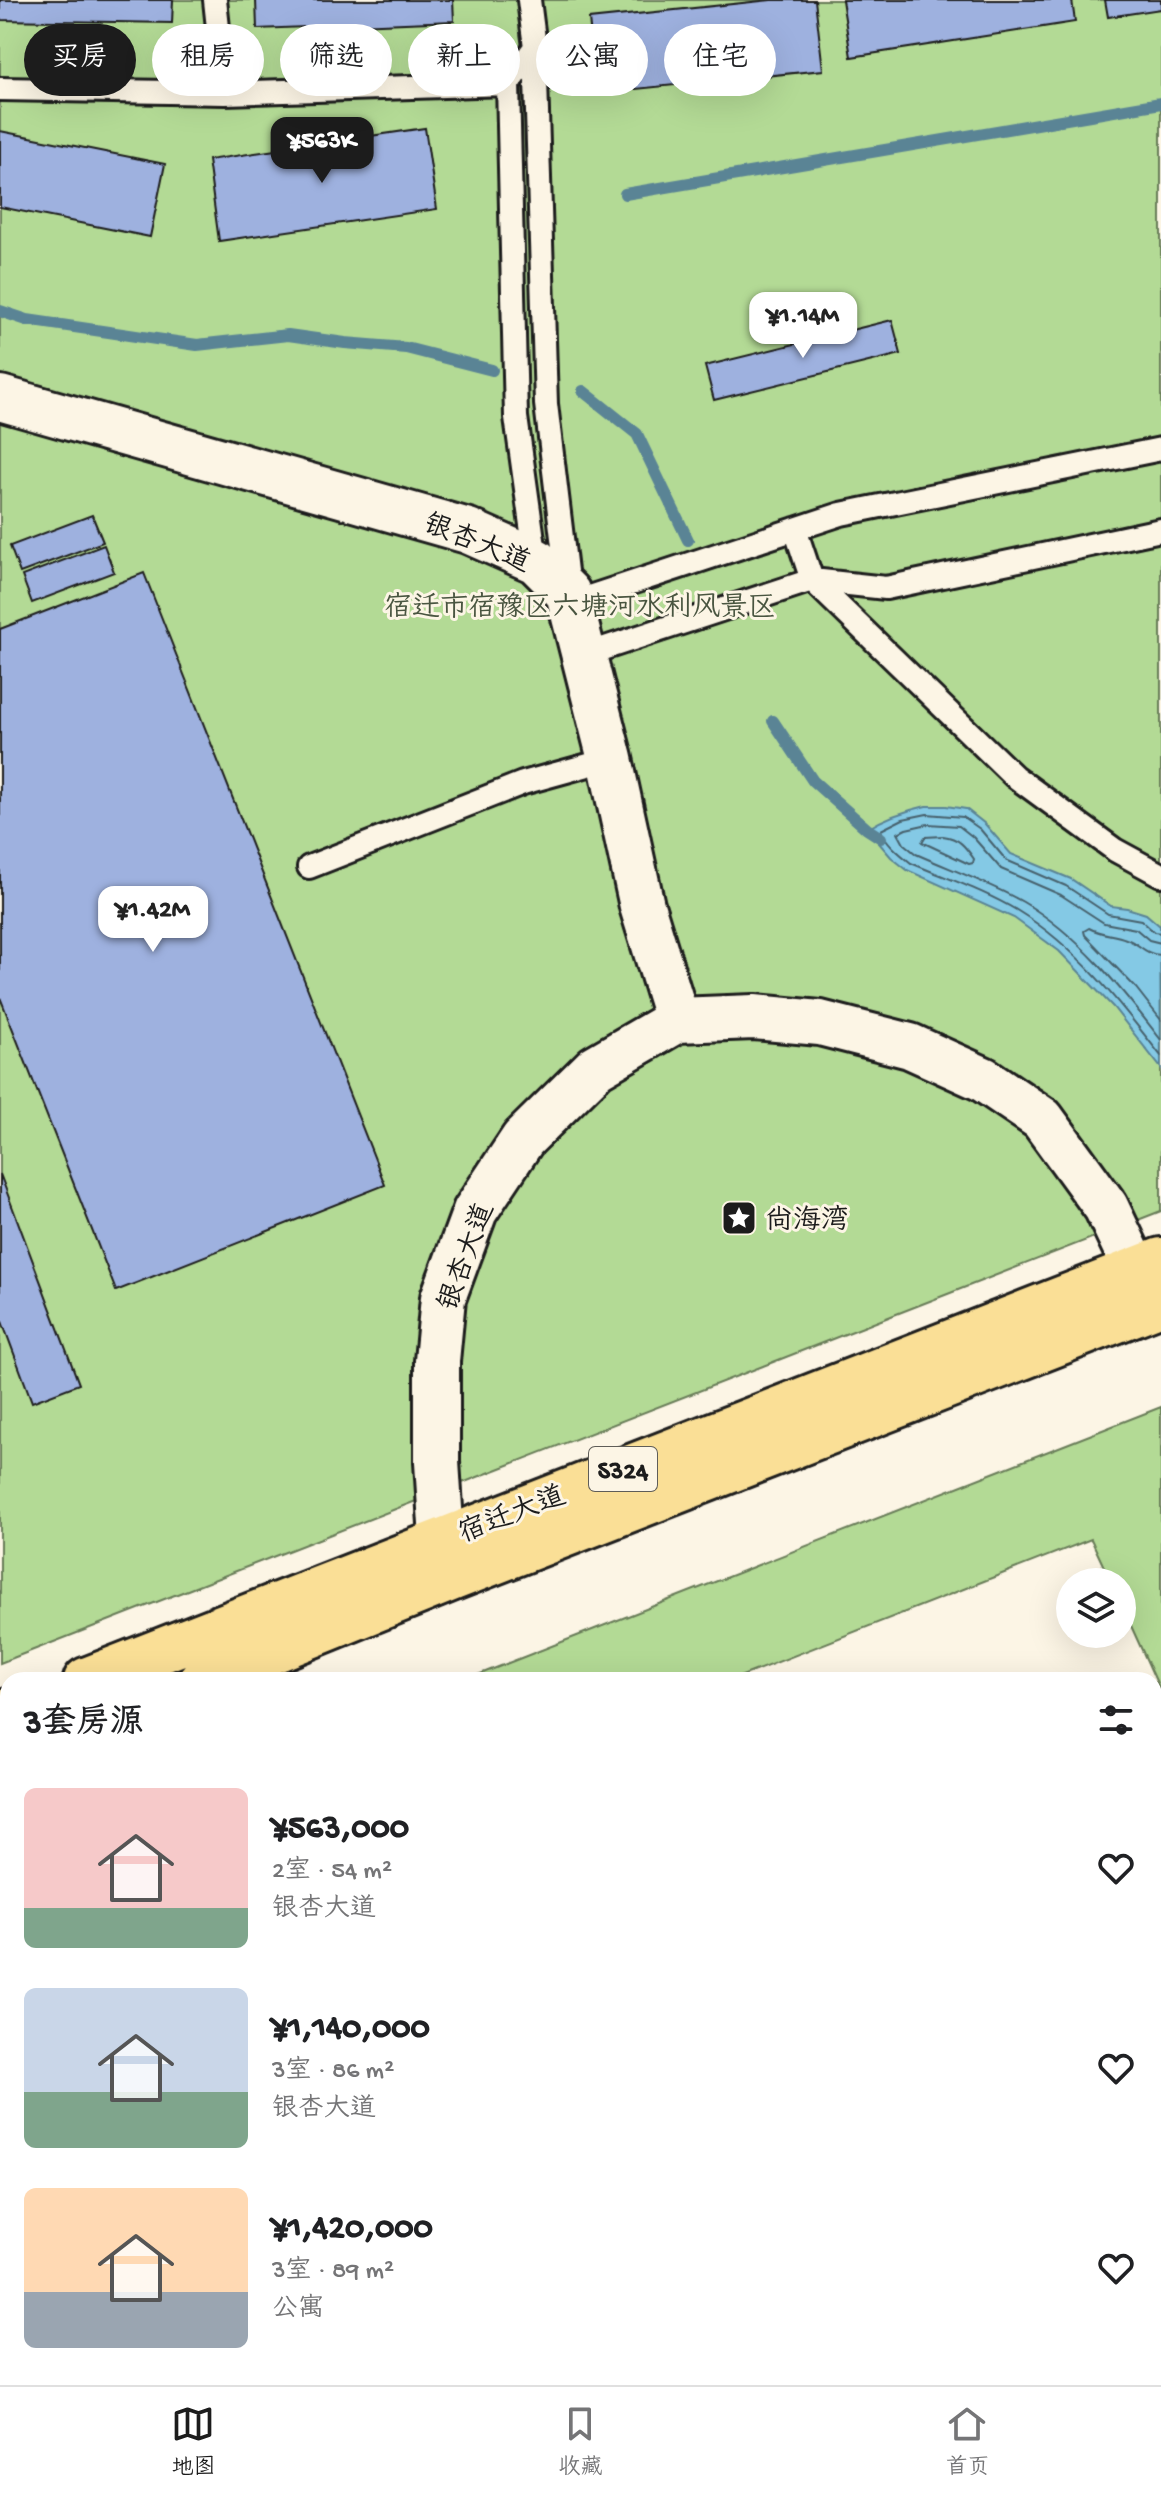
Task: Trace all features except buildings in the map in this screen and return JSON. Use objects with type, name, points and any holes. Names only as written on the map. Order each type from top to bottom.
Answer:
[{"type":"main road","name":"宿迁大道","points":[[110,1672],[448,1559],[1153,1285]]},
{"type":"main road","name":"宿迁大道","points":[[217,1672],[448,1559]]},
{"type":"street","name":"银杏大道","points":[[0,398],[468,531],[536,561],[570,598]]},
{"type":"street","points":[[570,598],[642,906],[677,1020]]},
{"type":"street","name":"银杏大道","points":[[448,1559],[437,1462],[441,1313],[443,1298],[475,1211],[523,1139],[596,1067],[677,1020],[754,1017],[820,1023],[910,1046],[983,1079],[1042,1119],[1106,1207],[1153,1285]]},
{"type":"lane","points":[[215,0],[218,24]]},
{"type":"lane","points":[[529,0],[535,47],[546,404],[570,598],[841,514],[1161,449]]},
{"type":"lane","points":[[520,68],[535,47]]},
{"type":"lane","points":[[264,92],[408,87]]},
{"type":"lane","points":[[0,89],[152,92]]},
{"type":"lane","points":[[508,96],[516,417],[536,561]]},
{"type":"lane","points":[[795,529],[812,580],[1014,776],[1115,850],[1161,875]]},
{"type":"lane","points":[[584,655],[812,580],[886,588],[1161,530]]},
{"type":"lane","points":[[309,867],[523,783],[610,759]]},
{"type":"green space","name":"宿迁市宿豫区六塘河水利风景区","points":[[0,0],[1161,0],[1161,1211],[0,1663]]},
{"type":"green space","points":[[1161,1407],[1161,1672],[1152,1672],[1136,1637],[1136,1568],[1104,1568],[1091,1539],[752,1672],[485,1672]]},
{"type":"water","points":[[926,806],[966,809],[985,824],[1011,854],[1071,879],[1111,906],[1146,914],[1160,926],[1161,1068],[1113,1007],[1059,951],[1014,918],[907,870],[867,829],[895,815]]},
{"type":"waterway","points":[[625,194],[1161,103]]},
{"type":"waterway","points":[[0,311],[27,320],[197,345],[288,335],[406,348],[492,370]]},
{"type":"waterway","points":[[583,391],[637,434],[688,540]]},
{"type":"waterway","points":[[773,721],[813,781],[881,838]]},
{"type":"place","name":"尚海湾","points":[[739,1218]]}]
